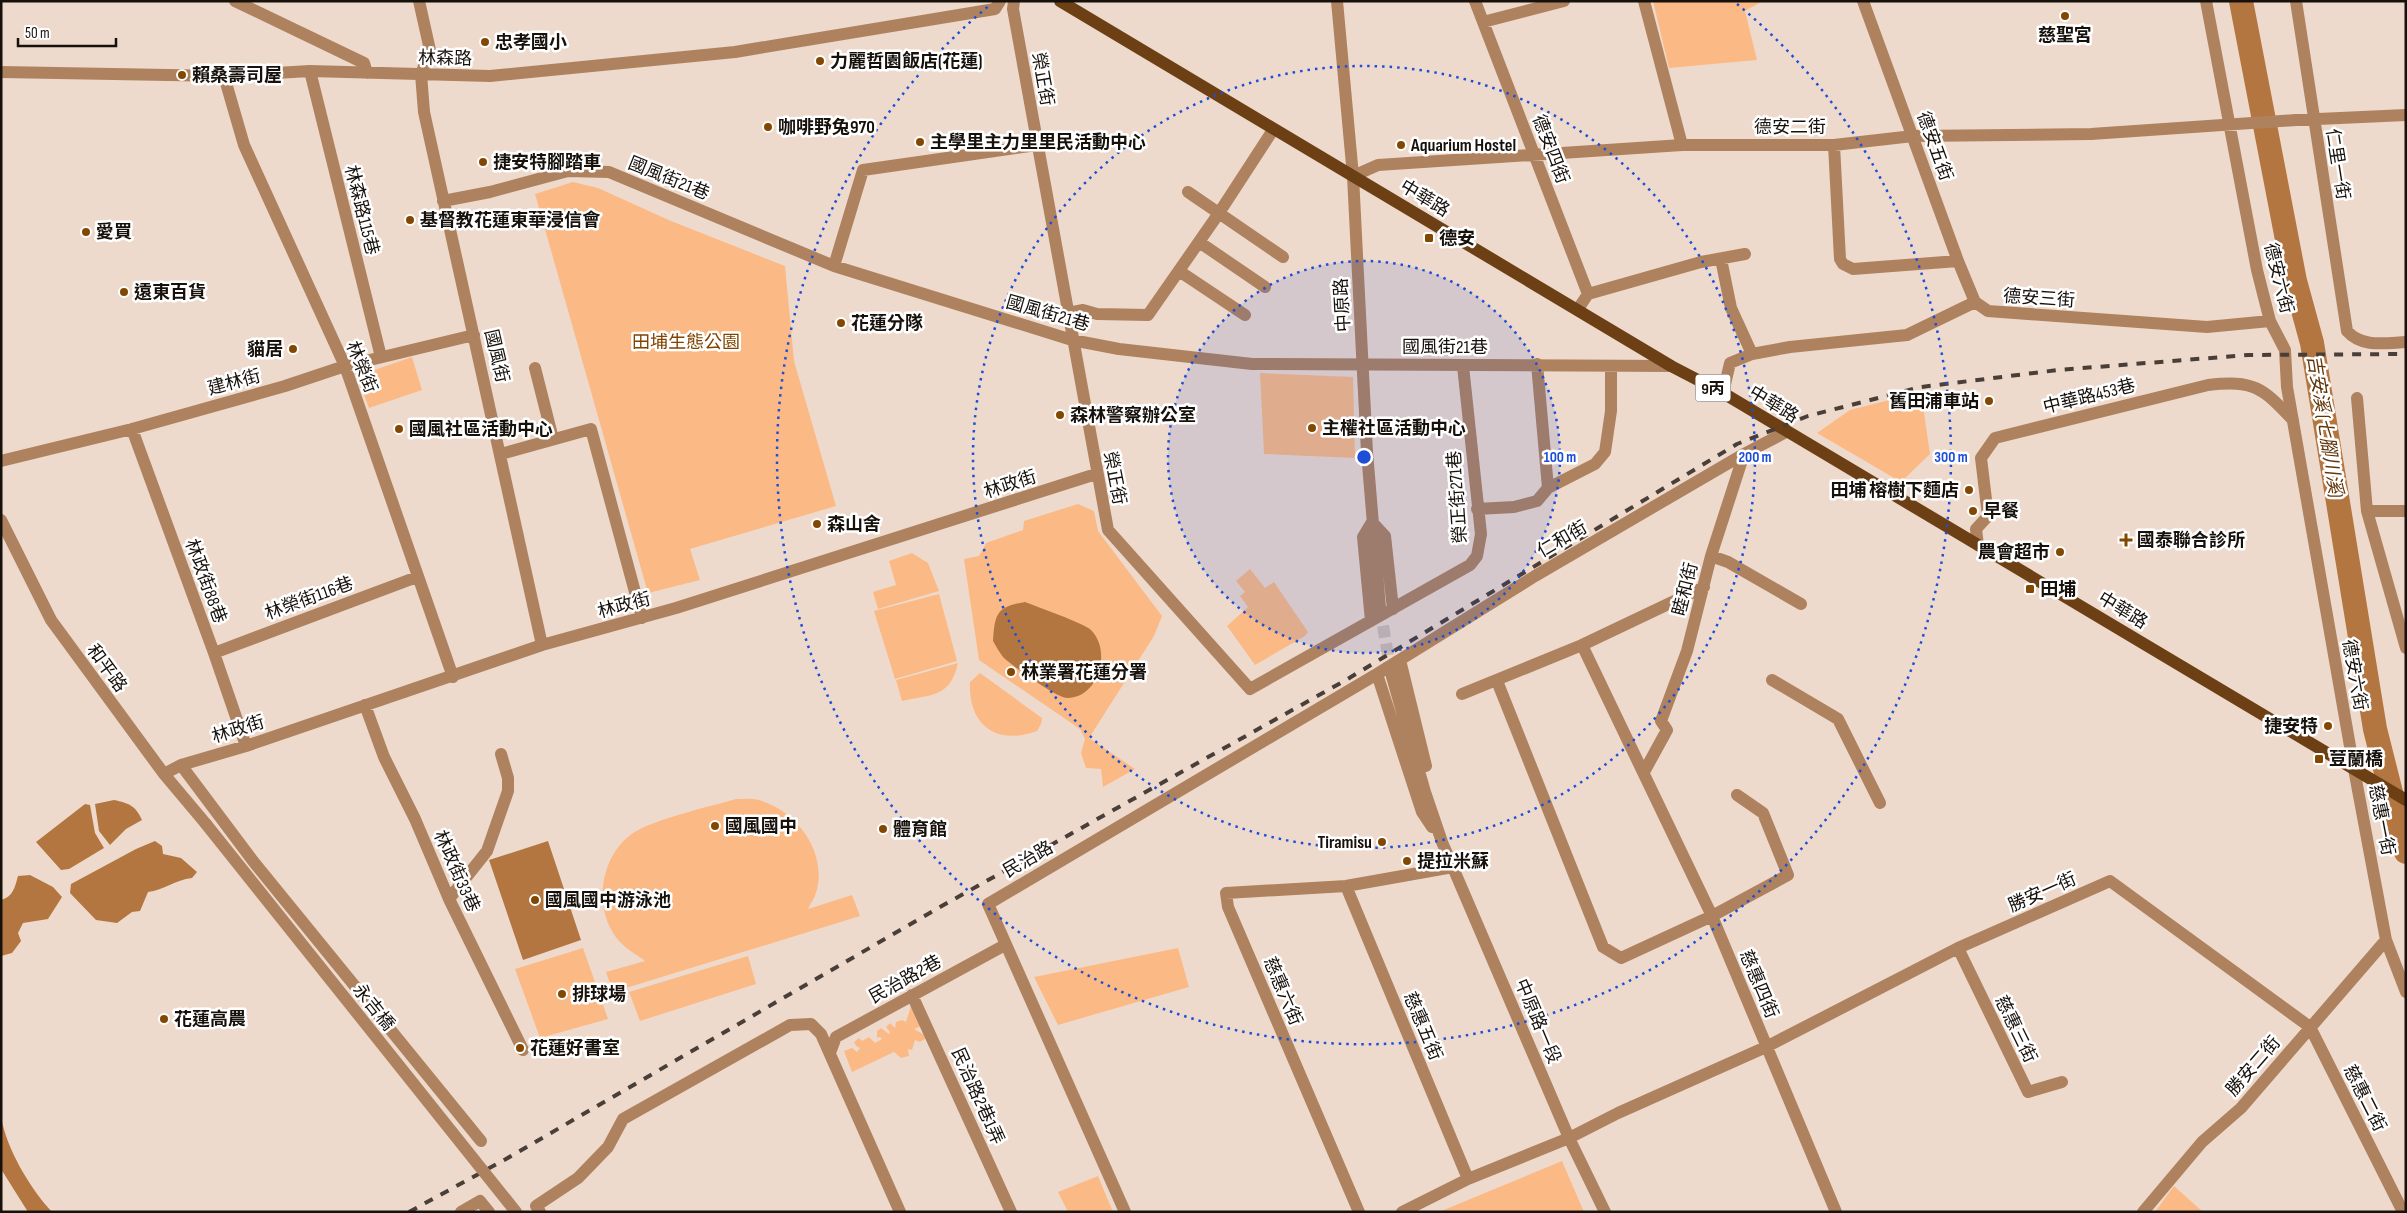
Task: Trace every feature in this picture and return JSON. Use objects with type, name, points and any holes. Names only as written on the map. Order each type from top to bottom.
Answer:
[{"type":"main road","name":"中華路","points":[[1060,1],[1273,130],[1578,309],[1671,366],[1723,394],[2406,800]]},
{"type":"street","points":[[235,1],[364,64],[367,73]]},
{"type":"street","points":[[418,1],[430,50],[422,74]]},
{"type":"street","name":"林森路","points":[[1,72],[224,76],[310,71],[490,76],[735,52],[995,9],[1000,1]]},
{"type":"street","name":"榮正街","points":[[1014,1],[1013,10],[1096,474],[1108,530],[1250,689],[1371,621],[1386,608]]},
{"type":"street","name":"中原路","points":[[1337,1],[1353,176],[1372,522],[1386,608]]},
{"type":"street","name":"德安四街","points":[[1474,1],[1536,156],[1588,294]]},
{"type":"street","points":[[1482,22],[1564,1]]},
{"type":"street","points":[[1644,1],[1682,146]]},
{"type":"street","name":"德安五街","points":[[1863,1],[1958,261],[1975,302]]},
{"type":"street","name":"德安六街","points":[[2206,1],[2257,270],[2270,321],[2286,350],[2287,387],[2354,769]]},
{"type":"street","name":"仁里一街","points":[[2296,1],[2347,331],[2355,340],[2373,343],[2406,342]]},
{"type":"street","name":"林森路115巷","points":[[310,71],[350,240],[381,357]]},
{"type":"street","name":"國風街","points":[[422,74],[424,112],[542,645]]},
{"type":"street","name":"林榮街","points":[[224,76],[244,145],[345,366],[453,677]]},
{"type":"street","name":"德安二街","points":[[1353,176],[1378,165],[1682,146],[1834,145],[1913,136],[2091,134],[2296,120],[2406,115]]},
{"type":"street","points":[[1068,313],[1083,310],[1097,314],[1148,315],[1219,213],[1273,130]]},
{"type":"street","points":[[834,266],[863,170],[1037,145]]},
{"type":"street","points":[[1834,145],[1840,259],[1843,264],[1853,269],[1958,261]]},
{"type":"street","name":"國風街21巷","points":[[443,201],[490,192],[568,171],[609,172],[834,266],[1072,340],[1171,357],[1243,363],[1671,366]]},
{"type":"street","points":[[1188,192],[1283,257]]},
{"type":"street","points":[[1199,242],[1265,287]]},
{"type":"street","points":[[1578,309],[1588,294],[1702,262],[1745,254]]},
{"type":"street","points":[[1721,259],[1732,308],[1752,354]]},
{"type":"street","points":[[1179,271],[1244,315]]},
{"type":"street","points":[[1723,394],[1730,363],[1752,354],[1790,347],[1907,335],[1975,302]]},
{"type":"street","name":"德安三街","points":[[1975,302],[1988,312],[2207,327],[2270,321]]},
{"type":"street","name":"建林街","points":[[1,461],[132,429],[285,386],[345,366],[474,335]]},
{"type":"street","points":[[1537,364],[1548,488]]},
{"type":"street","name":"榮正街271巷","points":[[1386,608],[1470,565],[1477,556],[1480,545],[1463,366]]},
{"type":"street","points":[[1477,509],[1514,507],[1537,501],[1548,488],[1596,464],[1605,452],[1611,411],[1611,366]]},
{"type":"street","points":[[535,368],[553,439]]},
{"type":"street","name":"中華路453巷","points":[[1978,545],[1976,529],[1988,516],[1981,458],[1995,438],[2208,385],[2232,382],[2249,384],[2263,392],[2277,402],[2293,420]]},
{"type":"street","points":[[2357,398],[2367,511],[2406,648]]},
{"type":"street","name":"林政街88巷","points":[[132,429],[246,746]]},
{"type":"street","points":[[500,454],[591,429],[642,618]]},
{"type":"street","points":[[1744,454],[1786,432]]},
{"type":"street","name":"睦和街","points":[[1644,772],[1667,730],[1661,721],[1687,650],[1704,587],[1710,556],[1744,454]]},
{"type":"street","name":"仁和街","points":[[1377,674],[1535,576],[1744,454]]},
{"type":"street","name":"林政街","points":[[164,774],[181,764],[246,746],[364,705],[453,677],[542,645],[642,618],[855,550],[947,523],[1096,474]]},
{"type":"street","points":[[2367,511],[2406,510]]},
{"type":"street","name":"和平路","points":[[1,520],[50,620],[164,774],[206,824]]},
{"type":"street","points":[[1371,621],[1363,537],[1372,522]]},
{"type":"street","points":[[1710,556],[1745,572],[1801,604]]},
{"type":"street","name":"林榮街116巷","points":[[214,653],[417,577]]},
{"type":"street","points":[[1462,694],[1582,645],[1704,587]]},
{"type":"street","name":"慈惠四街","points":[[1582,645],[1712,916],[1836,1212]]},
{"type":"street","points":[[1400,660],[1442,842]]},
{"type":"street","points":[[1391,673],[1425,792],[1442,842]]},
{"type":"street","points":[[1377,674],[1422,812],[1442,842]]},
{"type":"street","name":"民治路","points":[[1125,1212],[988,904],[1377,674]]},
{"type":"street","points":[[1772,680],[1838,719],[1880,804]]},
{"type":"street","points":[[1497,681],[1549,816],[1603,947],[1621,958],[1712,916],[1788,875],[1763,814],[1737,795]]},
{"type":"street","name":"林政街33巷","points":[[364,705],[384,757],[415,819],[449,899],[523,1050]]},
{"type":"street","points":[[449,899],[487,851],[499,817],[508,791],[508,778],[500,754]]},
{"type":"street","points":[[181,764],[254,861],[481,1141]]},
{"type":"street","name":"慈惠一街","points":[[2354,769],[2386,940],[2406,992]]},
{"type":"street","name":"永吉橋","points":[[206,824],[516,1212]]},
{"type":"street","name":"中原路一段","points":[[1442,842],[1569,1138],[1605,1212]]},
{"type":"street","points":[[1346,886],[1453,867]]},
{"type":"street","name":"勝安一街","points":[[1402,1212],[1468,1179],[1569,1138],[1618,1112],[1766,1046],[1958,948],[2110,882],[2310,1027]]},
{"type":"street","name":"慈惠五街","points":[[1346,886],[1468,1179]]},
{"type":"street","name":"慈惠六街","points":[[1346,886],[1226,893],[1228,907],[1359,1212]]},
{"type":"street","name":"勝安二街","points":[[2142,1212],[2202,1142],[2241,1108],[2386,940]]},
{"type":"street","name":"民治路2巷","points":[[830,1053],[836,1038],[1005,945]]},
{"type":"street","name":"慈惠三街","points":[[1958,948],[2028,1092],[2062,1082]]},
{"type":"street","name":"民治路2巷1弄","points":[[912,995],[1011,1212]]},
{"type":"street","points":[[540,1212],[536,1206],[578,1178],[608,1147],[623,1119],[790,1026],[811,1024],[821,1034],[830,1053],[900,1212]]},
{"type":"street","name":"慈惠二街","points":[[2310,1027],[2403,1212]]},
{"type":"street","points":[[461,1212],[480,1201],[489,1212]]},
{"type":"green space","points":[[1653,1],[1763,1],[1745,11],[1757,60],[1669,68]]},
{"type":"green space","name":"田埔生態公園","points":[[573,182],[598,188],[671,221],[785,266],[794,361],[836,506],[690,549],[700,580],[648,593],[535,194]]},
{"type":"green space","points":[[412,357],[422,390],[369,408],[357,376]]},
{"type":"green space","points":[[1260,373],[1353,377],[1355,458],[1264,454]]},
{"type":"green space","points":[[1921,392],[1930,454],[1901,482],[1817,433],[1850,410]]},
{"type":"green space","points":[[1078,504],[1094,511],[1098,531],[1162,616],[1154,636],[1089,738],[1135,769],[1103,787],[1101,769],[1086,768],[1081,753],[1085,739],[1080,729],[979,660],[964,559],[979,556],[986,543],[1023,530],[1024,521]]},
{"type":"green space","points":[[912,553],[928,563],[939,591],[878,609],[873,592],[896,585],[889,561]]},
{"type":"green space","points":[[1250,569],[1265,588],[1274,582],[1308,632],[1305,636],[1255,665],[1227,626],[1248,607],[1240,596],[1245,592],[1236,581]]},
{"type":"green space","points":[[939,594],[957,661],[895,679],[874,611]]},
{"type":"green space","points":[[958,663],[955,674],[945,689],[931,695],[902,701],[896,680]]},
{"type":"green space","points":[[980,673],[1042,718],[1037,731],[1009,736],[987,728],[974,710],[971,697],[970,682]]},
{"type":"green space","points":[[736,799],[756,799],[773,806],[798,824],[807,837],[818,865],[818,881],[815,896],[808,909],[852,895],[860,916],[613,992],[606,972],[645,961],[618,940],[608,924],[604,910],[604,881],[607,867],[614,854],[622,842],[633,833],[654,823]]},
{"type":"green space","name":"排球場","points":[[583,948],[608,1019],[540,1038],[515,969]]},
{"type":"green space","points":[[1178,948],[1189,987],[1058,1025],[1034,977]]},
{"type":"green space","points":[[748,956],[756,984],[640,1021],[629,992]]},
{"type":"green space","points":[[911,1006],[924,1025],[914,1029],[928,1037],[920,1042],[915,1040],[912,1050],[908,1049],[909,1056],[901,1058],[894,1052],[852,1072],[844,1051],[852,1048],[857,1052],[860,1048],[854,1042],[859,1038],[862,1041],[869,1037],[875,1043],[882,1039],[880,1037],[877,1038],[877,1031],[881,1028],[889,1034],[890,1032],[886,1027],[890,1023],[895,1028],[896,1022],[902,1020],[906,1022]]},
{"type":"green space","points":[[1562,1161],[1584,1212],[1439,1212]]},
{"type":"green space","points":[[1098,1176],[1113,1212],[1068,1212],[1058,1192]]},
{"type":"green space","points":[[2174,1186],[2203,1212],[2155,1212]]},
{"type":"shaded area","points":[[1025,602],[1087,627],[1097,639],[1101,649],[1099,672],[1087,690],[1078,696],[1067,698],[1054,693],[1015,667],[1002,655],[993,641],[996,618],[999,613],[1008,606]]},
{"type":"shaded area","points":[[114,800],[131,806],[137,811],[142,820],[126,829],[110,845],[99,831],[95,804]]},
{"type":"shaded area","points":[[85,804],[90,805],[95,833],[104,848],[69,869],[61,870],[36,842]]},
{"type":"shaded area","points":[[155,841],[162,846],[163,854],[181,858],[197,872],[192,878],[148,892],[140,911],[132,912],[117,923],[96,920],[70,893],[71,884],[136,849]]},
{"type":"shaded area","name":"國風國中游泳池","points":[[548,841],[581,940],[523,960],[489,860]]},
{"type":"shaded area","points":[[30,875],[53,887],[62,897],[48,919],[23,923],[18,933],[21,941],[12,953],[1,956],[1,900],[11,894],[18,876]]},
{"type":"shaded area","points":[[1,1117],[8,1142],[20,1168],[52,1212],[28,1212],[1,1169]]},
{"type":"waterway","name":"吉安溪 (七腳川溪)","points":[[2241,1],[2295,281],[2312,343],[2375,729],[2406,852]]},
{"type":"tunnel","points":[[1380,608],[1391,673]]},
{"type":"railway","points":[[409,1212],[506,1159],[940,907],[1346,680],[1737,444],[1808,416],[1921,387],[2058,370],[2248,355],[2406,354]]},
{"type":"place","name":"慈聖宮","points":[[2065,16]]},
{"type":"place","name":"忠孝國小","points":[[485,42]]},
{"type":"place","name":"力麗哲園飯店(花蓮)","points":[[820,61]]},
{"type":"place","name":"賴桑壽司屋","points":[[182,75]]},
{"type":"place","name":"咖啡野兔970","points":[[768,127]]},
{"type":"place","name":"主學里主力里里民活動中心","points":[[920,142]]},
{"type":"place","name":"Aquarium Hostel","points":[[1401,145]]},
{"type":"place","name":"捷安特腳踏車","points":[[483,162]]},
{"type":"place","name":"基督教花蓮東華浸信會","points":[[410,220]]},
{"type":"place","name":"愛買","points":[[86,232]]},
{"type":"place","name":"德安","points":[[1429,238]]},
{"type":"place","name":"遠東百貨","points":[[124,292]]},
{"type":"place","name":"花蓮分隊","points":[[841,323]]},
{"type":"place","name":"貓居","points":[[293,349]]},
{"type":"place","name":"舊田浦車站","points":[[1989,401]]},
{"type":"place","name":"森林警察辦公室","points":[[1060,415]]},
{"type":"place","name":"主權社區活動中心","points":[[1312,428]]},
{"type":"place","name":"國風社區活動中心","points":[[399,429]]},
{"type":"place","name":"田埔 榕樹下麵店","points":[[1969,490]]},
{"type":"place","name":"早餐","points":[[1973,511]]},
{"type":"place","name":"森山舍","points":[[817,524]]},
{"type":"place","name":"國泰聯合診所","points":[[2126,540]]},
{"type":"place","name":"農會超市","points":[[2060,552]]},
{"type":"place","name":"田埔","points":[[2030,589]]},
{"type":"place","name":"林業署花蓮分署","points":[[1011,672]]},
{"type":"place","name":"捷安特","points":[[2328,726]]},
{"type":"place","name":"荳蘭橋","points":[[2319,759]]},
{"type":"place","name":"國風國中","points":[[715,826]]},
{"type":"place","name":"體育館","points":[[883,829]]},
{"type":"place","name":"Tiramisu","points":[[1382,842]]},
{"type":"place","name":"提拉米蘇","points":[[1407,861]]},
{"type":"place","name":"國風國中游泳池","points":[[535,900]]},
{"type":"place","name":"排球場","points":[[562,994]]},
{"type":"place","name":"花蓮高農","points":[[164,1019]]},
{"type":"place","name":"花蓮好書室","points":[[520,1048]]}]
